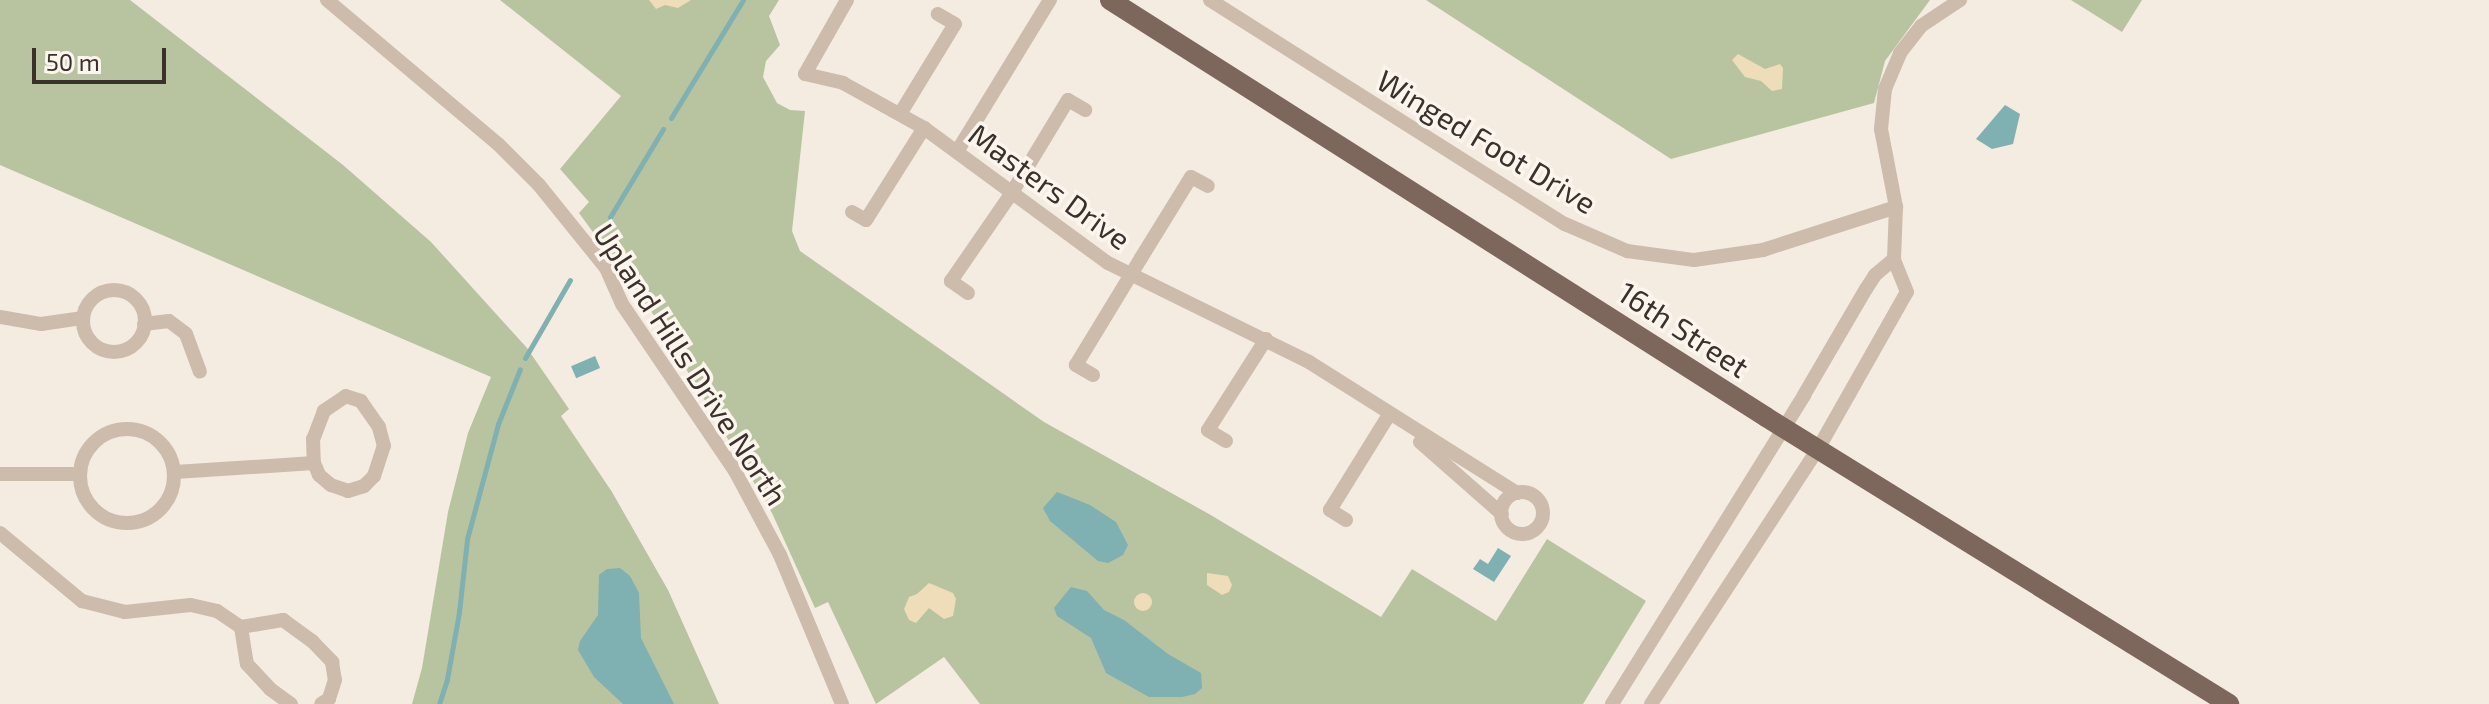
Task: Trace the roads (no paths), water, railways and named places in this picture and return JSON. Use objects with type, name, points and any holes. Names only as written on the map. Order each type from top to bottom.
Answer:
[{"type":"main road","name":"16th Street","points":[[1110,0],[1784,428],[2229,704]]},
{"type":"street","name":"Upland Hills Drive North","points":[[327,0],[498,144],[539,185],[606,268],[622,304],[742,485],[780,555],[842,704]]},
{"type":"street","name":"Masters Drive","points":[[847,0],[805,74],[843,83],[900,114],[958,150],[1082,246],[1131,275],[1309,362],[1517,493],[1530,494],[1540,502],[1543,515],[1537,527],[1525,533],[1512,531],[1502,514],[1389,415]]},
{"type":"street","points":[[958,150],[1050,0]]},
{"type":"street","name":"Winged Foot Drive","points":[[1210,0],[1565,224],[1627,251],[1694,260],[1763,250],[1896,207]]},
{"type":"street","points":[[1651,704],[1818,449],[1907,292],[1894,259],[1896,207],[1881,129],[1885,89],[1900,53],[1921,26],[1960,0]]},
{"type":"street","points":[[900,114],[955,24],[938,14]]},
{"type":"street","points":[[968,293],[951,281],[1011,194],[1068,100],[1085,110]]},
{"type":"street","points":[[852,212],[866,220],[924,128]]},
{"type":"street","points":[[1093,375],[1076,365],[1191,177],[1208,186]]},
{"type":"street","points":[[1612,704],[1784,428],[1866,289],[1875,275],[1894,259]]},
{"type":"street","points":[[116,290],[134,298],[144,314],[144,324],[135,343],[116,352],[96,346],[88,339],[82,318],[90,301],[107,291],[116,290]]},
{"type":"street","points":[[0,317],[41,324],[82,318]]},
{"type":"street","points":[[144,324],[169,321],[186,334],[200,372]]},
{"type":"street","points":[[1226,441],[1208,430],[1266,339]]},
{"type":"street","points":[[346,396],[361,401],[371,411],[384,446],[374,476],[364,486],[348,491],[331,485],[319,475],[314,463],[313,439],[324,411],[346,396]]},
{"type":"street","points":[[1346,520],[1330,510],[1389,415]]},
{"type":"street","points":[[134,430],[162,444],[175,472],[174,487],[158,513],[129,524],[100,515],[89,504],[80,474],[83,459],[104,436],[134,430]]},
{"type":"street","points":[[175,472],[314,463]]},
{"type":"street","points":[[0,474],[80,474]]},
{"type":"street","points":[[1502,514],[1506,501],[1517,493]]},
{"type":"street","points":[[0,533],[82,601],[125,612],[191,605],[217,611],[241,627],[283,620],[313,642],[332,662],[335,680],[329,699],[321,704]]},
{"type":"street","points":[[241,627],[247,664],[270,689],[291,704]]},
{"type":"water","points":[[2005,105],[2020,114],[2013,144],[1992,149],[1976,139]]},
{"type":"water","points":[[595,356],[600,368],[576,378],[571,366]]},
{"type":"water","points":[[1057,492],[1090,505],[1116,522],[1128,545],[1123,555],[1108,563],[1098,561],[1050,521],[1043,508]]},
{"type":"water","points":[[1498,548],[1511,556],[1494,582],[1473,569],[1480,559],[1488,564]]},
{"type":"water","points":[[620,568],[630,576],[639,593],[641,638],[674,704],[623,704],[594,677],[578,650],[580,641],[598,615],[599,575],[607,569]]},
{"type":"water","points":[[1071,587],[1087,591],[1104,610],[1124,620],[1168,654],[1201,673],[1202,688],[1195,694],[1182,697],[1149,697],[1106,673],[1091,638],[1057,616],[1054,608]]},
{"type":"waterway","points":[[671,118],[743,0]]},
{"type":"waterway","points":[[610,217],[663,129]]},
{"type":"waterway","points":[[525,358],[570,280]]},
{"type":"waterway","points":[[439,704],[447,679],[459,612],[467,539],[498,424],[520,369]]}]
